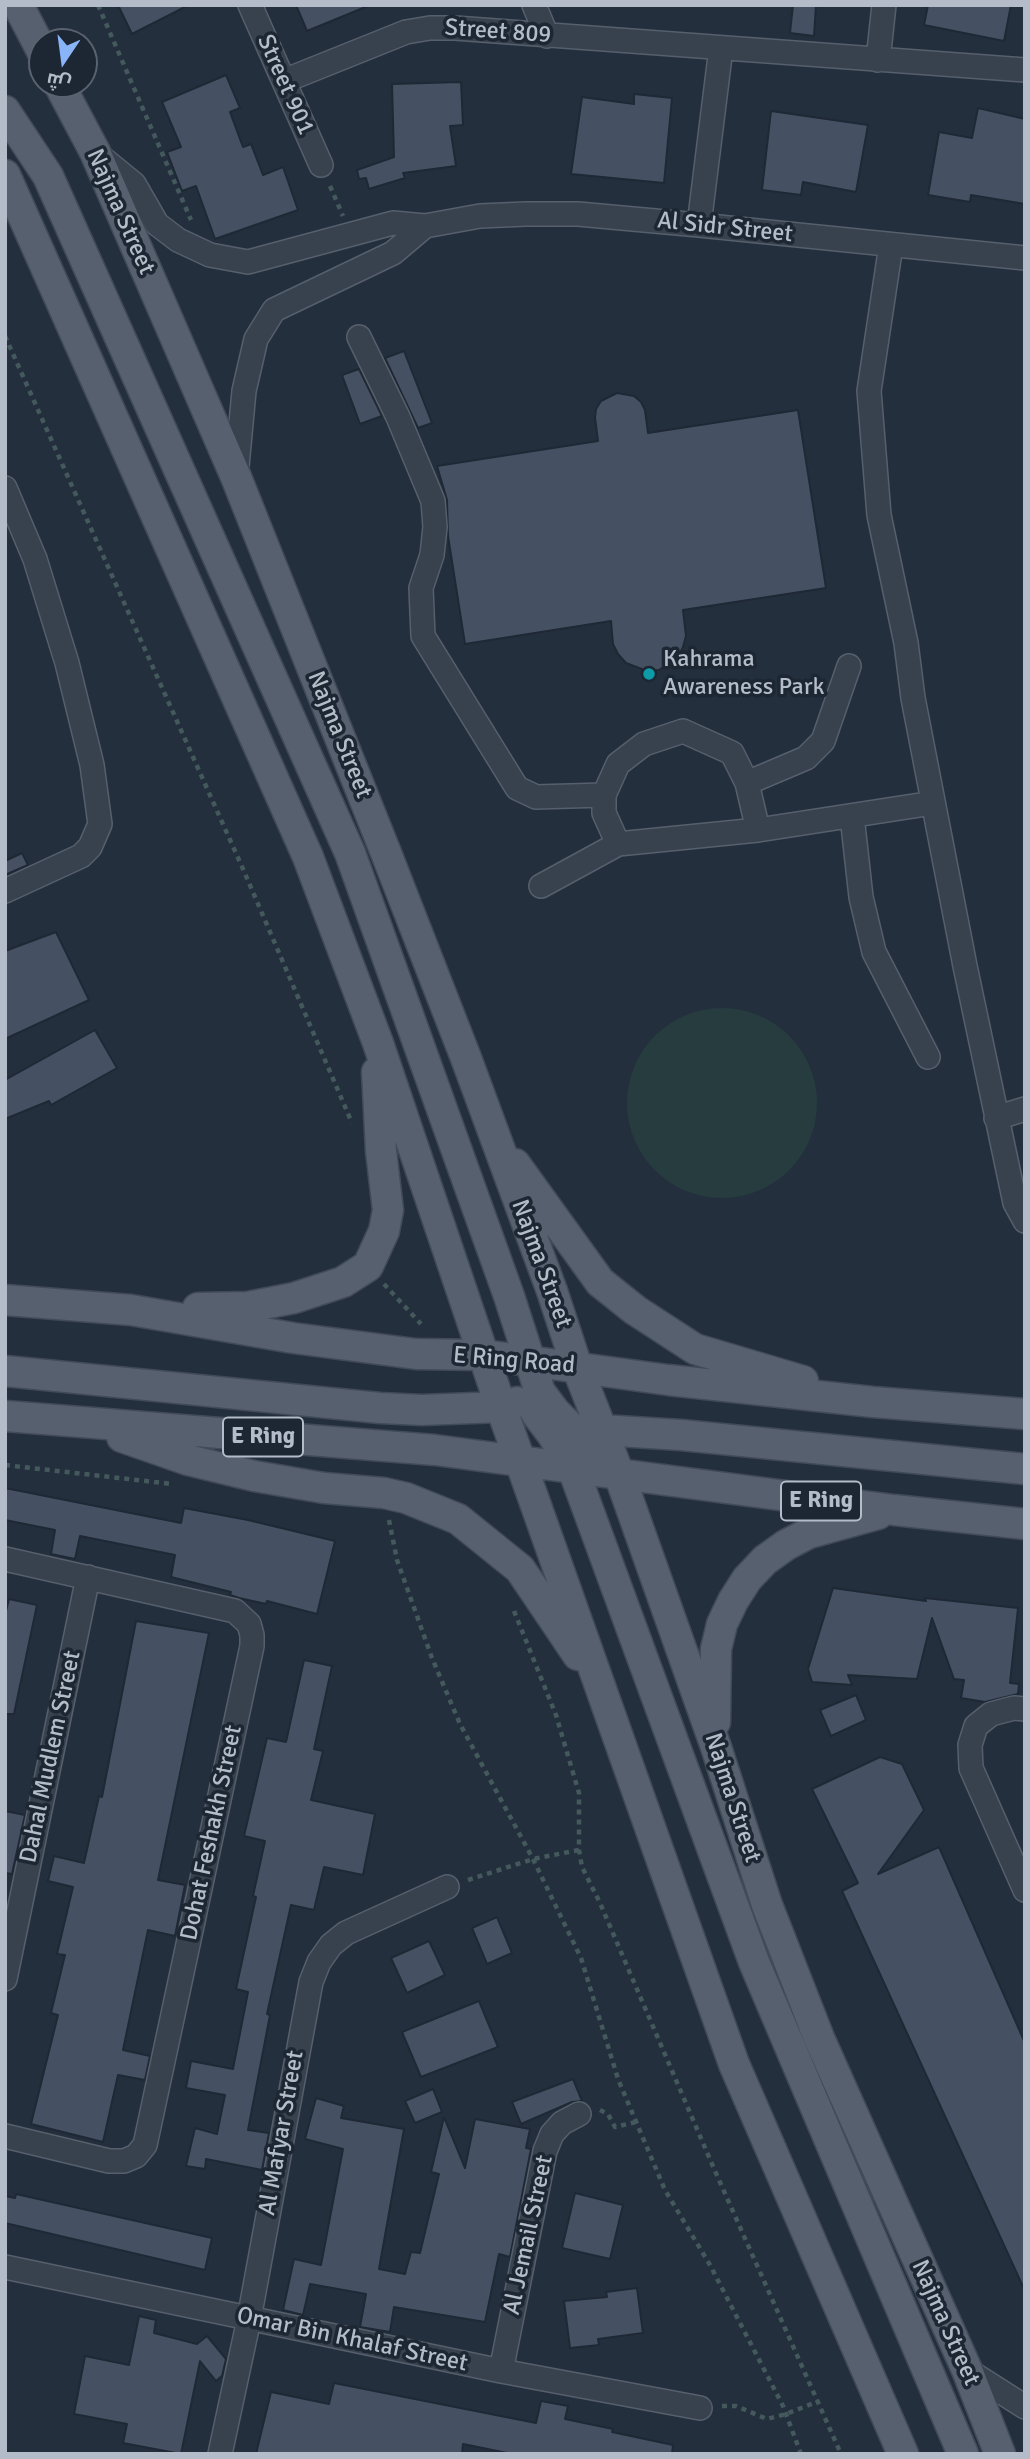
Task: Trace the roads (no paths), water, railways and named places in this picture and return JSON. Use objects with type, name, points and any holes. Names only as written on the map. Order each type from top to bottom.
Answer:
[{"type":"main road","points":[[18,5],[30,28]]},
{"type":"main road","name":"Najma Street","points":[[66,98],[95,152],[236,477],[456,1032],[552,1291],[577,1367],[619,1474],[716,1747],[767,1905],[819,2038],[967,2370],[1000,2454]]},
{"type":"main road","points":[[5,111],[48,176],[350,853],[509,1296],[530,1362],[522,1400],[520,1460],[734,2064],[903,2454]]},
{"type":"main road","points":[[5,175],[308,857],[378,1043],[484,1355],[522,1400],[619,1474]]},
{"type":"main road","points":[[131,1310],[248,1307],[267,1304],[343,1282],[368,1266],[384,1231],[388,1210],[381,1151],[378,1043]]},
{"type":"main road","points":[[493,1134],[600,1282],[635,1310],[695,1349],[873,1402]]},
{"type":"main road","name":"E Ring Road","points":[[5,1300],[131,1310],[293,1338],[402,1352],[484,1355],[668,1380],[1025,1415]]},
{"type":"main road","points":[[5,1371],[422,1410],[522,1400],[577,1367]]},
{"type":"main road","name":"E Ring","points":[[5,1416],[435,1450],[894,1510],[1025,1524]]},
{"type":"main road","points":[[82,1424],[219,1469],[324,1488],[384,1493],[425,1504],[458,1519],[520,1569],[597,1682]]},
{"type":"main road","points":[[520,1460],[562,1431],[601,1429],[1025,1469]]},
{"type":"main road","points":[[562,1431],[572,1466],[754,1962],[963,2454]]},
{"type":"main road","points":[[716,1747],[716,1649],[722,1624],[747,1579],[775,1553],[809,1533],[894,1510]]},
{"type":"street","name":"Street 901","points":[[250,5],[321,165]]},
{"type":"street","points":[[534,5],[547,36]]},
{"type":"street","points":[[878,61],[884,5]]},
{"type":"street","name":"Street 809","points":[[284,82],[406,33],[455,27],[1025,70]]},
{"type":"street","points":[[699,225],[721,48]]},
{"type":"street","name":"Al Sidr Street","points":[[95,152],[134,184],[157,224],[178,240],[210,255],[248,262],[393,223],[425,226],[480,216],[526,214],[578,214],[1025,258]]},
{"type":"street","name":"Al Sidr Street","points":[[236,477],[244,391],[256,339],[274,310],[393,253],[425,226]]},
{"type":"street","points":[[891,245],[869,391],[879,515],[906,643],[913,698],[996,1118],[1015,1203],[1025,1221]]},
{"type":"street","points":[[359,337],[398,417],[433,501],[435,527],[432,555],[421,588],[423,636],[517,788],[536,797],[604,794]]},
{"type":"street","points":[[5,488],[35,559],[67,663],[92,765],[100,824],[90,847],[81,856],[5,891]]},
{"type":"street","points":[[747,783],[806,758],[823,741],[849,666]]},
{"type":"street","points":[[618,844],[604,813],[604,794],[618,764],[644,744],[683,731],[732,753],[747,783],[758,830]]},
{"type":"street","points":[[541,886],[618,844],[758,830],[933,803]]},
{"type":"street","points":[[852,816],[861,897],[874,952],[928,1057]]},
{"type":"street","points":[[996,1118],[1025,1109]]},
{"type":"street","name":"Dohat Feshakh Street","points":[[5,1559],[234,1611],[249,1624],[252,1635],[252,1646],[145,2146],[136,2156],[124,2161],[109,2161],[5,2136]]},
{"type":"street","name":"Dahal Mudlem Street","points":[[5,1979],[88,1577]]},
{"type":"street","points":[[1025,1709],[1014,1708],[991,1714],[976,1726],[970,1745],[971,1768],[1025,1890]]},
{"type":"street","name":"Al Mafyar Street","points":[[220,2454],[249,2319],[307,2000],[319,1962],[331,1945],[346,1933],[447,1887]]},
{"type":"street","name":"Al Jemail Street","points":[[501,2371],[545,2151],[552,2134],[562,2123],[579,2114]]},
{"type":"street","name":"Omar Bin Khalaf Street","points":[[5,2267],[501,2371],[700,2408]]},
{"type":"street","points":[[967,2370],[1025,2407]]},
{"type":"place","name":"Kahrama Awareness Park","points":[[649,674]]}]
